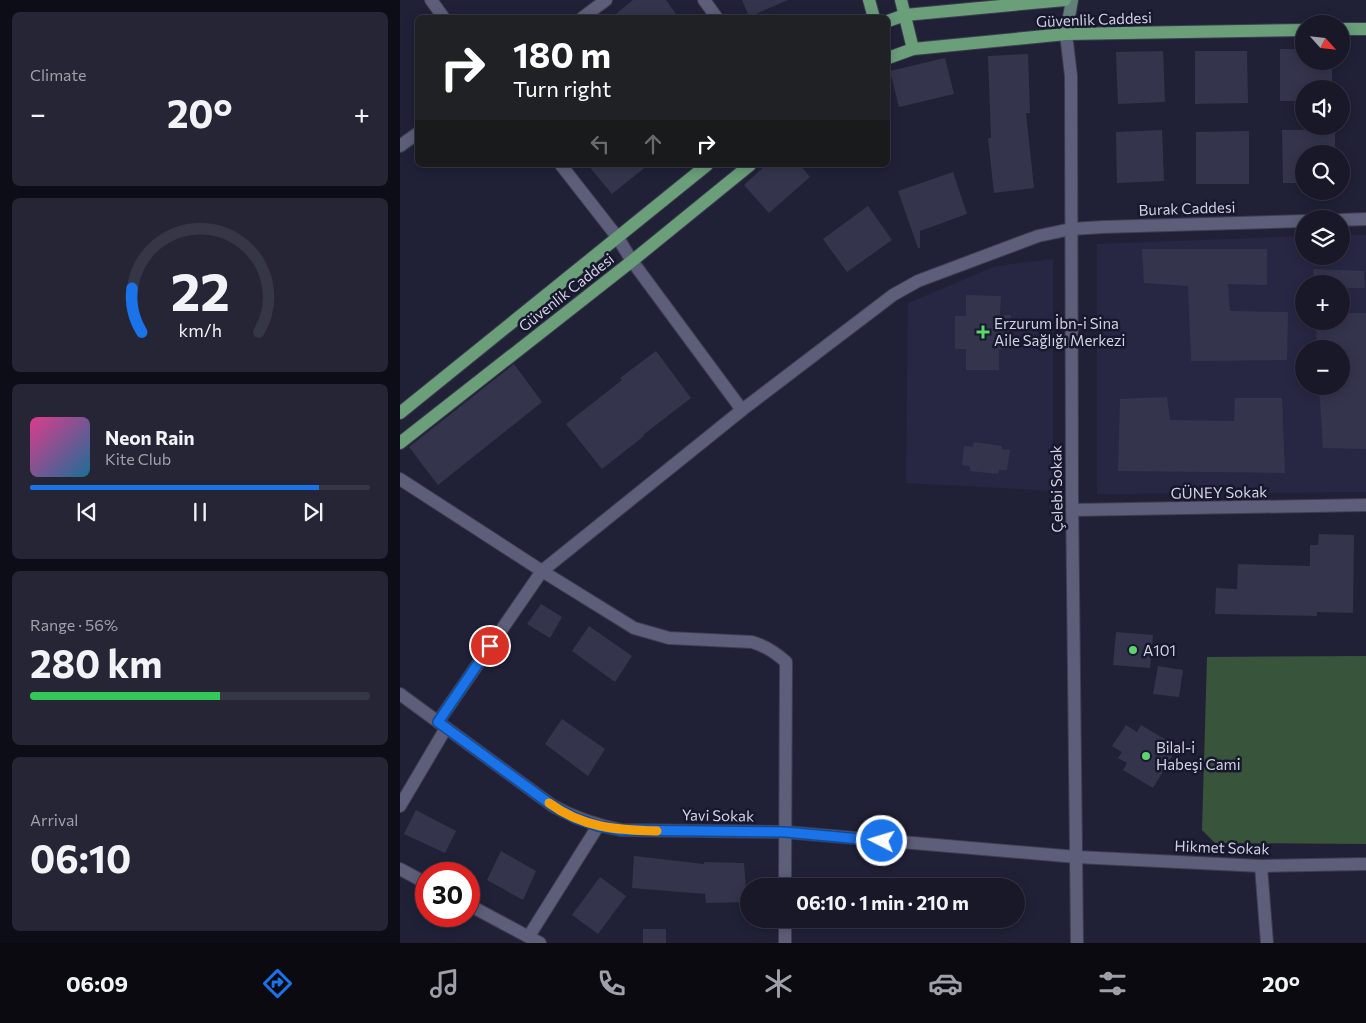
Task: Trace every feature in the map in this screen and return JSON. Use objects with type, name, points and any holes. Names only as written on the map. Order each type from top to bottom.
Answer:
[{"type":"main road","points":[[870,0],[873,15]]},
{"type":"main road","points":[[901,0],[913,49]]},
{"type":"main road","name":"Güvenlik Caddesi","points":[[890,20],[904,15],[1065,0]]},
{"type":"main road","points":[[1350,30],[1366,29]]},
{"type":"main road","name":"Güvenlik Caddesi","points":[[890,56],[913,49],[1066,34],[1295,30]]},
{"type":"main road","name":"Güvenlik Caddesi","points":[[400,413],[705,167]]},
{"type":"main road","name":"Güvenlik Caddesi","points":[[400,443],[632,261],[748,167]]},
{"type":"street","points":[[431,0],[442,15]]},
{"type":"street","points":[[586,15],[606,0]]},
{"type":"street","points":[[704,0],[716,15]]},
{"type":"street","points":[[1066,34],[1072,0]]},
{"type":"street","name":"Çelebi Sokak","points":[[1066,34],[1071,76],[1072,510],[1077,943]]},
{"type":"street","points":[[400,146],[415,135]]},
{"type":"street","points":[[563,167],[618,238],[632,261],[742,410]]},
{"type":"street","points":[[1350,220],[1366,219]]},
{"type":"street","name":"Burak Caddesi","points":[[400,806],[442,725],[542,571],[742,410],[893,295],[918,281],[1038,236],[1071,229],[1295,221]]},
{"type":"street","points":[[400,478],[542,571],[634,628],[669,638],[752,642],[764,645],[776,652],[786,662],[785,878]]},
{"type":"street","name":"GÜNEY Sokak","points":[[1072,510],[1366,505]]},
{"type":"street","name":"Yavi Sokak","points":[[400,694],[553,806],[575,818],[598,826],[621,830],[785,832],[1077,858]]},
{"type":"street","points":[[529,936],[598,826]]},
{"type":"street","name":"Hikmet Sokak","points":[[1077,858],[1261,866],[1366,864]]},
{"type":"street","points":[[1261,866],[1267,943]]},
{"type":"street","points":[[400,869],[415,877]]},
{"type":"street","points":[[480,911],[540,943]]},
{"type":"street","points":[[785,928],[785,943]]},
{"type":"shaded area","points":[[1350,235],[1366,235],[1366,492],[1097,494],[1097,244],[1295,236],[1295,265],[1350,265]]},
{"type":"shaded area","points":[[1053,259],[1053,491],[906,483],[908,303],[996,266]]},
{"type":"green space","points":[[1366,656],[1366,844],[1215,843],[1202,830],[1207,657]]},
{"type":"building","points":[[633,0],[666,0],[677,15],[615,15]]},
{"type":"building","points":[[742,0],[788,0],[754,15],[748,15]]},
{"type":"building","points":[[1280,49],[1295,49],[1295,70],[1332,70],[1332,80],[1295,80],[1295,101],[1280,101]]},
{"type":"building","points":[[1163,51],[1165,102],[1118,104],[1116,52]]},
{"type":"building","points":[[1195,51],[1247,51],[1248,103],[1195,104]]},
{"type":"building","points":[[1028,54],[1030,113],[1026,113],[1034,188],[994,193],[988,138],[991,138],[988,56]]},
{"type":"building","points":[[945,58],[954,94],[899,107],[890,71]]},
{"type":"building","points":[[1162,130],[1164,181],[1117,183],[1116,132]]},
{"type":"building","points":[[1282,130],[1295,130],[1295,135],[1335,135],[1335,145],[1295,145],[1295,183],[1283,183]]},
{"type":"building","points":[[1249,131],[1249,184],[1196,184],[1196,132]]},
{"type":"building","points":[[590,167],[646,167],[612,194]]},
{"type":"building","points":[[764,167],[802,167],[810,177],[769,213],[744,185]]},
{"type":"building","points":[[953,172],[967,214],[920,231],[920,248],[918,248],[898,191]]},
{"type":"building","points":[[868,206],[892,240],[847,272],[823,239]]},
{"type":"building","points":[[1142,249],[1267,249],[1267,285],[1228,284],[1230,311],[1288,312],[1287,360],[1191,361],[1188,286],[1144,283]]},
{"type":"building","points":[[1313,269],[1364,271],[1365,288],[1350,288],[1350,275],[1313,275]]},
{"type":"building","name":"Erzurum İbn-i Sina Aile Sağlığı Merkezi","points":[[966,295],[1001,296],[1000,315],[1011,315],[1010,349],[999,349],[999,370],[966,370],[966,349],[955,349],[955,316],[966,316]]},
{"type":"building","points":[[1350,313],[1366,313],[1366,449],[1323,448],[1320,395],[1350,395],[1350,340],[1317,340],[1316,330],[1350,330]]},
{"type":"building","points":[[656,351],[691,398],[602,469],[566,424],[622,380],[620,378]]},
{"type":"building","points":[[514,364],[542,402],[438,485],[409,447]]},
{"type":"building","points":[[1167,397],[1170,420],[1234,421],[1235,398],[1282,398],[1285,473],[1118,471],[1120,399]]},
{"type":"building","points":[[974,442],[1002,446],[1002,449],[1010,450],[1007,470],[999,470],[998,474],[970,471],[970,466],[962,465],[964,446],[973,447]]},
{"type":"building","points":[[1319,534],[1354,535],[1353,613],[1317,612],[1317,616],[1215,614],[1216,588],[1237,589],[1238,564],[1310,566],[1310,545],[1318,545]]},
{"type":"building","points":[[541,604],[562,617],[550,638],[527,624]]},
{"type":"building","points":[[589,626],[632,656],[615,682],[572,651]]},
{"type":"building","name":"A101","points":[[1116,632],[1153,635],[1150,668],[1113,665]]},
{"type":"building","points":[[1158,666],[1183,670],[1179,697],[1153,694]]},
{"type":"building","points":[[562,719],[605,749],[588,776],[545,744]]},
{"type":"building","name":"Bilal-i Habeşi Cami","points":[[1126,725],[1137,732],[1141,725],[1168,741],[1163,749],[1173,755],[1153,788],[1123,770],[1127,763],[1118,758],[1122,752],[1112,746]]},
{"type":"building","points":[[416,810],[456,831],[445,853],[404,834]]},
{"type":"building","points":[[501,851],[536,871],[523,900],[487,880]]},
{"type":"building","points":[[634,856],[704,864],[704,862],[744,863],[745,878],[740,878],[740,902],[706,903],[705,894],[632,888]]},
{"type":"building","points":[[600,877],[626,896],[598,934],[572,915]]},
{"type":"building","points":[[643,929],[666,929],[666,943],[643,943]]},
{"type":"slow traffic","points":[[549,803],[575,818],[598,826],[621,830],[657,831]]},
{"type":"place","name":"Erzurum İbn-i Sina Aile Sağlığı Merkezi","points":[[983,332]]},
{"type":"place","name":"A101","points":[[1133,650]]},
{"type":"place","name":"Bilal-i Habeşi Cami","points":[[1146,756]]},
{"type":"route","points":[[490,646],[438,722],[553,806],[575,818],[598,826],[621,830],[785,832],[882,841]]}]
